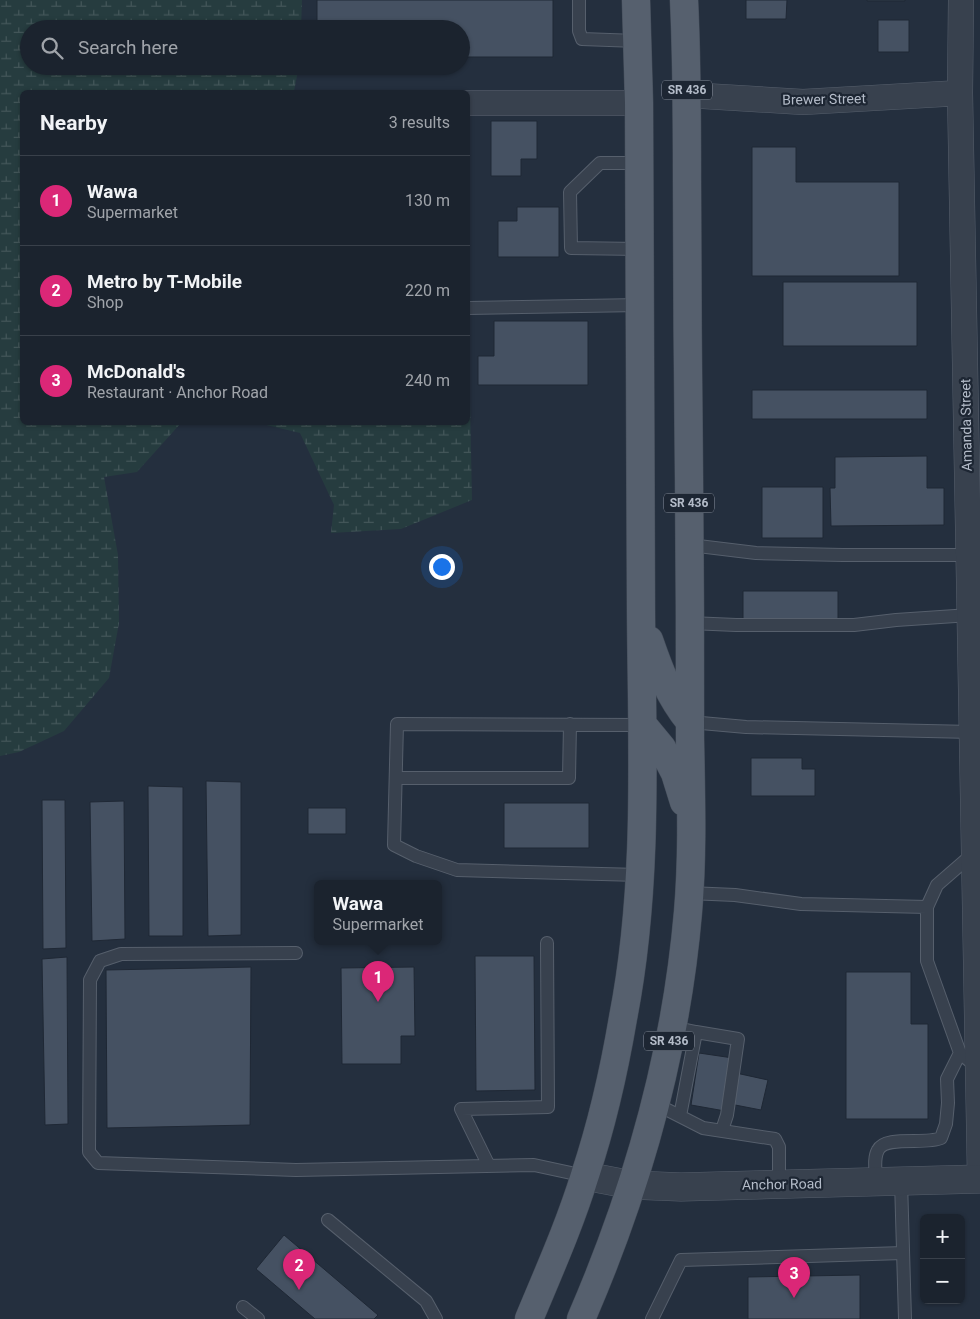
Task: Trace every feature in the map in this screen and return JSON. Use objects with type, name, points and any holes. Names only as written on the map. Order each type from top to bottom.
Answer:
[{"type":"main road","points":[[529,1319],[556,1255],[585,1176],[605,1107],[624,1016],[632,964],[639,875],[643,725],[639,103],[636,0]]},
{"type":"main road","name":"SR 436","points":[[581,1319],[605,1263],[632,1185],[668,1047],[684,1029],[680,977],[688,893],[691,826],[687,95],[684,0]]},
{"type":"main road","points":[[641,614],[661,676],[676,705],[690,722]]},
{"type":"main road","points":[[643,725],[662,748],[675,774],[691,826]]},
{"type":"street","name":"Amanda Street","points":[[961,0],[960,93],[970,614],[976,707],[972,732],[974,852],[969,1060],[980,1179]]},
{"type":"street","name":"Brewer Street","points":[[687,95],[803,102],[960,93]]},
{"type":"street","points":[[470,103],[639,103]]},
{"type":"street","name":"Anchor Road","points":[[585,1176],[632,1185],[681,1187],[980,1179]]},
{"type":"lane","points":[[579,0],[579,31],[582,39],[637,41]]},
{"type":"lane","points":[[639,163],[600,163],[570,192],[571,248],[639,249]]},
{"type":"lane","points":[[470,308],[640,305]]},
{"type":"lane","points":[[690,545],[756,552],[843,555],[969,555]]},
{"type":"lane","points":[[690,623],[854,625],[970,614]]},
{"type":"lane","points":[[690,722],[746,727],[972,732]]},
{"type":"lane","points":[[639,875],[457,870],[416,856],[394,845],[397,724],[643,725]]},
{"type":"lane","points":[[396,778],[569,778],[570,724]]},
{"type":"lane","points":[[905,1319],[904,1253],[889,1181],[875,1159],[878,1148],[884,1144],[896,1141],[934,1141],[941,1138],[946,1124],[948,1103],[947,1079],[969,1060],[926,961],[927,907],[937,885],[974,852]]},
{"type":"lane","points":[[688,893],[735,895],[802,904],[927,907]]},
{"type":"lane","points":[[489,1166],[461,1109],[548,1107],[547,943]]},
{"type":"lane","points":[[296,953],[121,954],[100,961],[90,980],[89,1152],[98,1163],[296,1170],[534,1165],[585,1176]]},
{"type":"lane","points":[[680,1116],[692,1076],[684,1029],[738,1039],[727,1115],[722,1130]]},
{"type":"lane","points":[[654,1103],[703,1128],[775,1139],[779,1147],[779,1184]]},
{"type":"lane","points":[[328,1220],[426,1301],[436,1319]]},
{"type":"lane","points":[[652,1319],[681,1260],[904,1253]]},
{"type":"lane","points":[[243,1307],[258,1319]]},
{"type":"green space","points":[[0,0],[302,0],[301,20],[20,20],[20,75],[297,75],[294,90],[20,90],[20,425],[179,425],[137,472],[104,477],[118,555],[119,623],[109,678],[64,731],[19,752],[0,756]]},
{"type":"green space","points":[[470,401],[472,500],[401,529],[331,533],[334,505],[300,433],[266,425],[470,425]]},
{"type":"building","points":[[317,0],[553,0],[553,57],[470,57],[470,20],[317,20]]},
{"type":"building","points":[[746,0],[787,0],[786,19],[746,19]]},
{"type":"building","points":[[905,0],[905,1],[867,1]]},
{"type":"building","points":[[878,20],[909,20],[909,52],[878,52]]},
{"type":"building","points":[[491,121],[537,121],[537,159],[521,159],[521,176],[491,176]]},
{"type":"building","points":[[752,147],[796,147],[796,182],[899,182],[899,276],[752,276]]},
{"type":"building","points":[[517,207],[559,207],[559,257],[498,257],[498,221],[517,221]]},
{"type":"building","points":[[783,282],[917,282],[917,346],[783,346]]},
{"type":"building","points":[[494,321],[588,321],[588,385],[478,385],[478,356],[494,356]]},
{"type":"building","points":[[752,390],[927,390],[927,419],[752,419]]},
{"type":"building","points":[[927,456],[927,488],[944,488],[944,525],[831,526],[830,488],[835,488],[835,457]]},
{"type":"building","points":[[762,487],[823,487],[823,538],[762,538]]},
{"type":"building","points":[[743,591],[838,591],[838,619],[743,619]]},
{"type":"building","points":[[751,758],[802,758],[802,769],[815,769],[815,796],[751,796]]},
{"type":"building","points":[[206,781],[241,782],[241,935],[208,936]]},
{"type":"building","points":[[148,786],[183,787],[183,936],[149,936]]},
{"type":"building","points":[[42,800],[65,800],[66,948],[43,949]]},
{"type":"building","points":[[124,801],[125,939],[92,941],[90,802]]},
{"type":"building","points":[[504,803],[589,803],[589,848],[504,848]]},
{"type":"building","points":[[308,808],[346,808],[346,834],[308,834]]},
{"type":"building","points":[[475,956],[534,956],[535,1090],[476,1091]]},
{"type":"building","points":[[67,957],[68,1124],[45,1125],[42,959]]},
{"type":"building","points":[[251,967],[250,1125],[107,1128],[106,970]]},
{"type":"building","points":[[414,967],[415,1036],[401,1036],[401,1064],[342,1064],[341,968]]},
{"type":"building","points":[[846,972],[911,972],[911,1024],[928,1024],[928,1119],[846,1119]]},
{"type":"building","points":[[699,1053],[733,1058],[725,1111],[691,1105]]},
{"type":"building","points":[[736,1073],[768,1080],[761,1110],[730,1104]]},
{"type":"building","points":[[284,1235],[378,1315],[374,1319],[315,1319],[256,1269]]},
{"type":"building","points":[[860,1275],[860,1319],[748,1319],[748,1277]]},
{"type":"place","name":"Wawa","points":[[378,1002]]},
{"type":"place","name":"Metro by T-Mobile","points":[[299,1290]]},
{"type":"place","name":"McDonald's","points":[[794,1298]]}]
